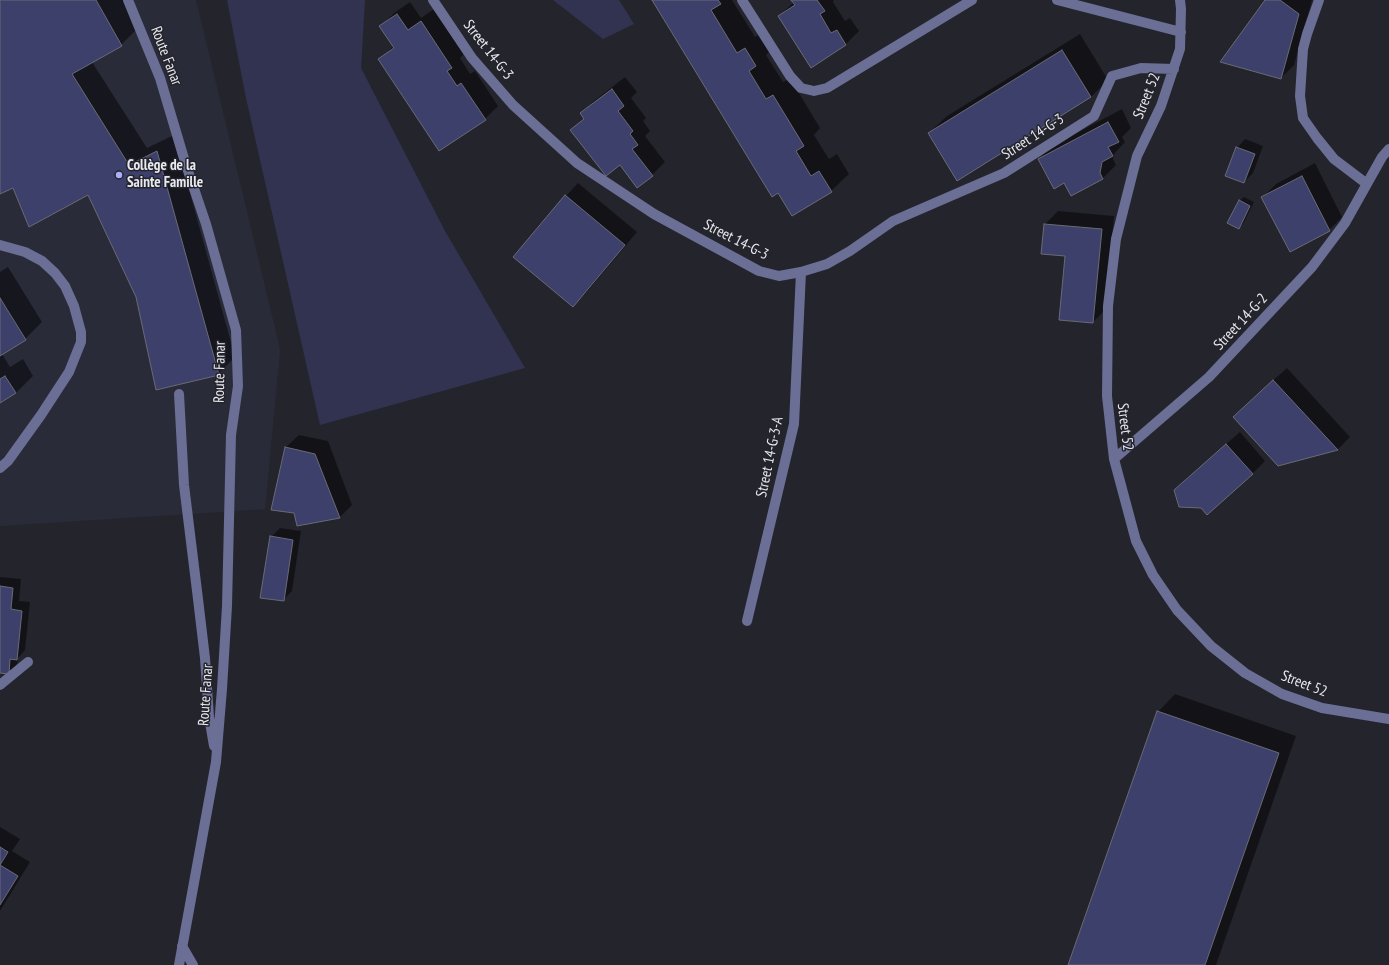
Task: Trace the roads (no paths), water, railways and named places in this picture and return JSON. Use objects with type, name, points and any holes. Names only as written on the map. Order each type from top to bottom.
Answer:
[{"type":"street","name":"Route Fanar","points":[[128,0],[160,78],[185,162],[206,224],[236,330],[238,386],[231,435],[227,606],[216,762],[179,965]]},
{"type":"street","name":"Street 14-G-3","points":[[433,0],[472,58],[513,105],[577,163],[654,214],[759,271],[779,276],[801,272],[826,264],[850,251],[893,221],[1004,173],[1094,116],[1112,76],[1141,68],[1174,69]]},
{"type":"street","points":[[742,0],[790,76],[801,88],[814,90],[826,88],[972,0]]},
{"type":"street","points":[[1057,0],[1181,32]]},
{"type":"street","name":"Street 52","points":[[1180,0],[1182,10],[1180,49],[1160,106],[1137,156],[1116,239],[1108,306],[1106,396],[1114,459],[1136,541],[1153,575],[1176,610],[1211,646],[1245,672],[1282,694],[1322,708],[1389,719]]},
{"type":"street","points":[[1319,0],[1303,50],[1300,96],[1303,118],[1334,158],[1367,184],[1382,157],[1389,149]]},
{"type":"street","name":"Street 14-G-2","points":[[1114,459],[1209,377],[1297,284],[1312,267],[1345,222],[1367,184]]},
{"type":"street","points":[[0,244],[25,252],[42,262],[55,273],[65,286],[74,306],[81,332],[81,342],[69,372],[41,415],[8,461],[0,468]]},
{"type":"street","name":"Street 14-G-3-A","points":[[747,621],[794,424],[801,272]]},
{"type":"street","name":"Route Fanar","points":[[179,394],[184,485],[204,651],[209,717],[216,762]]},
{"type":"street","points":[[0,685],[28,662]]},
{"type":"street","points":[[182,946],[193,965]]},
{"type":"place","name":"Collège de la Sainte Famille","points":[[119,175]]}]
